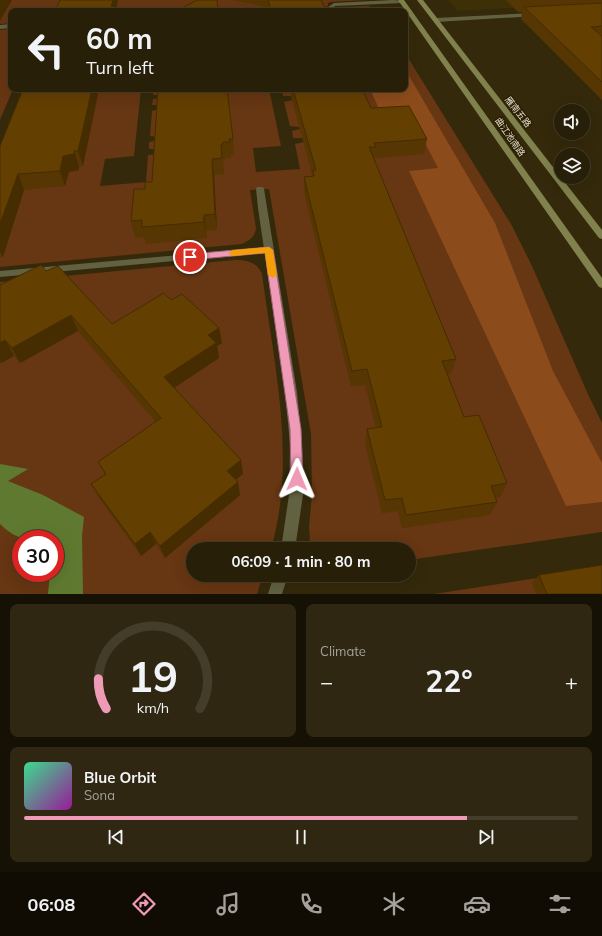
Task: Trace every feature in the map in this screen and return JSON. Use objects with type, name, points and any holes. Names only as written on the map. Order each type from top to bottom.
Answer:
[{"type":"main road","name":"雁南五路","points":[[420,0],[602,236]]},
{"type":"main road","name":"曲江池南路","points":[[409,10],[602,285]]},
{"type":"street","points":[[331,8],[334,5],[401,1]]},
{"type":"street","points":[[436,20],[539,14]]},
{"type":"street","points":[[260,189],[293,406],[298,453],[296,499],[289,542]]},
{"type":"street","points":[[0,274],[269,250]]},
{"type":"street","points":[[276,594],[279,582]]},
{"type":"shaded area","points":[[0,0],[70,0],[67,8],[8,8],[8,23],[0,24]]},
{"type":"shaded area","points":[[79,0],[201,0],[200,8],[76,8]]},
{"type":"shaded area","points":[[210,0],[366,0],[330,2],[328,3],[328,6],[324,7],[212,8]]},
{"type":"shaded area","points":[[448,0],[602,0],[602,3],[458,11]]},
{"type":"shaded area","points":[[369,6],[372,8],[341,8]]},
{"type":"shaded area","points":[[8,29],[8,92],[12,92],[0,120],[0,30]]},
{"type":"shaded area","points":[[408,58],[511,224],[532,266],[602,423],[602,532],[416,559],[416,542],[310,542],[309,526],[312,495],[311,434],[269,189],[250,190],[256,228],[255,234],[252,238],[242,244],[0,267],[0,153],[25,92],[141,92],[134,156],[105,159],[100,186],[146,182],[148,155],[158,154],[158,149],[149,149],[149,142],[159,140],[159,137],[150,136],[152,111],[160,109],[161,105],[152,105],[153,99],[161,98],[161,95],[153,95],[153,92],[270,92],[281,146],[253,148],[256,172],[300,169],[295,144],[304,142],[303,138],[293,138],[292,131],[300,129],[299,127],[290,126],[284,102],[292,100],[291,96],[283,96],[282,92],[408,92]]},
{"type":"shaded area","points":[[408,74],[495,223],[553,371],[602,463],[602,502],[566,506],[409,171],[438,168],[412,118],[384,120],[371,92],[408,92]]},
{"type":"shaded area","points":[[235,260],[244,260],[254,264],[262,274],[281,412],[283,446],[279,515],[273,542],[186,542],[186,582],[261,582],[257,594],[0,594],[0,282]]},
{"type":"shaded area","points":[[0,464],[28,469],[8,481],[43,495],[84,517],[82,536],[83,594],[48,594],[49,582],[64,582],[64,530],[12,530],[12,533],[0,524]]},
{"type":"shaded area","points":[[602,568],[602,594],[434,594]]},
{"type":"building","points":[[60,0],[113,0],[111,8],[56,8]]},
{"type":"building","points":[[197,0],[217,0],[218,8],[182,8]]},
{"type":"building","points":[[268,0],[321,0],[325,8],[270,8]]},
{"type":"building","points":[[602,3],[602,26],[591,27],[602,36],[602,82],[524,7]]},
{"type":"building","points":[[22,92],[91,92],[78,151],[74,151],[74,154],[63,156],[60,171],[18,174],[0,224],[0,146]]},
{"type":"building","points":[[158,92],[227,92],[233,139],[229,139],[230,142],[223,142],[223,144],[221,144],[222,158],[212,159],[215,214],[204,215],[204,222],[142,227],[142,220],[131,221],[134,189],[145,189],[145,182],[152,182]]},
{"type":"building","points":[[294,92],[363,92],[371,108],[409,106],[427,139],[374,143],[376,147],[369,147],[456,359],[442,361],[464,417],[479,415],[507,483],[491,486],[497,502],[406,515],[402,498],[385,500],[367,429],[382,427],[367,369],[352,371],[304,177],[314,176],[313,170],[316,170]]},
{"type":"building","points":[[41,265],[46,271],[58,266],[112,324],[164,293],[171,300],[182,294],[219,328],[208,335],[216,343],[164,377],[241,460],[227,471],[238,482],[160,546],[150,532],[135,544],[91,484],[106,474],[98,462],[161,418],[71,315],[12,348],[5,340],[0,343],[0,285]]},
{"type":"building","points":[[602,565],[602,594],[547,594],[539,575]]},
{"type":"slow traffic","points":[[233,253],[269,250],[273,275]]},
{"type":"route","points":[[190,257],[269,250],[296,429],[298,453],[297,479]]}]
